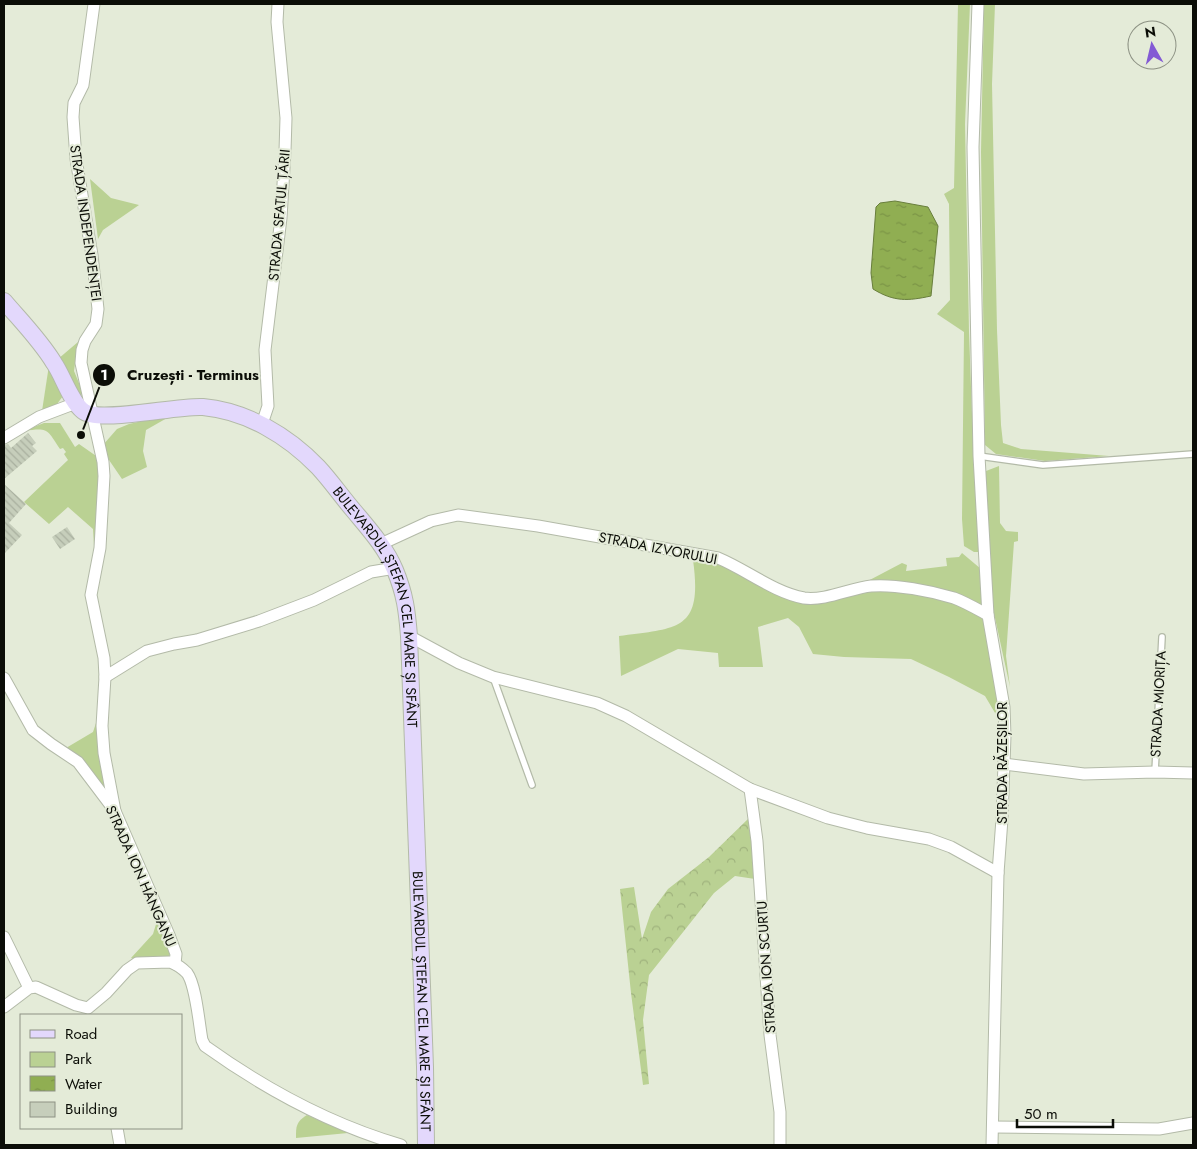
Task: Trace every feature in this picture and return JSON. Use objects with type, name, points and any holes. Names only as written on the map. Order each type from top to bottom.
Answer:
[{"type":"street","name":"STRADA INDEPENDENȚEI","points":[[94,4],[82,85],[74,103],[73,116],[76,159],[92,255],[98,309],[96,324],[82,350],[81,363],[103,462],[100,548],[91,595],[104,658],[106,677],[102,726],[104,752],[115,811]]},
{"type":"street","name":"STRADA SFATUL ȚĂRII","points":[[262,424],[268,406],[265,350],[281,218],[285,151],[286,118],[278,4]]},
{"type":"street","name":"STRADA RĂZEȘILOR","points":[[978,4],[973,147],[979,456],[988,615],[1004,707],[1004,764],[998,874],[992,1145]]},
{"type":"street","points":[[4,301],[55,363],[76,403],[83,411],[92,415]]},
{"type":"street","points":[[4,438],[39,417],[76,403]]},
{"type":"street","name":"BULEVARDUL ȘTEFAN CEL MARE ȘI SFÂNT","points":[[92,415],[116,415],[177,407],[203,407],[233,412],[262,424],[289,442],[318,467],[381,544],[395,568],[406,601],[409,636],[425,1067],[426,1145]]},
{"type":"street","name":"STRADA IZVORULUI","points":[[381,544],[431,521],[458,515],[538,526],[718,558],[734,564],[785,593],[806,598],[844,593],[870,586],[902,587],[955,598],[988,615]]},
{"type":"street","points":[[106,677],[147,651],[197,640],[259,621],[314,600],[371,572],[395,568]]},
{"type":"street","points":[[409,636],[493,677],[597,704],[626,716],[750,789],[828,818],[867,828],[929,839],[951,847],[998,874]]},
{"type":"street","name":"STRADA ION HÂNGANU","points":[[4,678],[34,730],[78,762],[115,811],[169,935],[176,954],[175,964]]},
{"type":"street","name":"STRADA MIORIȚA","points":[[1004,764],[1084,774],[1193,773]]},
{"type":"street","name":"STRADA ION SCURTU","points":[[750,789],[757,842],[770,1035],[780,1112],[780,1145]]},
{"type":"street","points":[[4,937],[29,988]]},
{"type":"street","points":[[4,1007],[29,988],[36,987],[91,1012],[127,970],[137,964],[170,962],[187,973],[192,986],[202,1040],[205,1046],[294,1103],[322,1116],[401,1145]]},
{"type":"street","points":[[993,1127],[1159,1129],[1193,1123]]},
{"type":"street","points":[[117,1129],[120,1145]]},
{"type":"lane","points":[[979,456],[1043,465],[1193,454]]},
{"type":"lane","name":"STRADA MIORIȚA","points":[[1155,772],[1162,637]]},
{"type":"lane","points":[[493,677],[532,785]]},
{"type":"green space","points":[[958,4],[970,4],[965,124],[969,332],[974,469],[980,552],[974,552],[964,546],[962,519],[964,332],[937,314],[950,300],[949,204],[944,194],[954,188]]},
{"type":"green space","points":[[984,4],[995,4],[992,84],[997,330],[1003,443],[1021,449],[1109,456],[1045,461],[996,454],[985,445],[981,152]]},
{"type":"green space","points":[[90,179],[111,198],[139,205],[103,230],[98,239]]},
{"type":"green space","points":[[78,342],[74,371],[83,393],[80,396],[58,359]]},
{"type":"green space","points":[[49,365],[63,396],[57,404],[42,411]]},
{"type":"green space","points":[[165,416],[167,418],[146,430],[143,451],[147,467],[122,479],[109,460],[103,445],[117,429],[129,424]]},
{"type":"green space","points":[[44,423],[60,423],[75,447],[79,444],[99,458],[99,536],[94,546],[93,529],[68,507],[49,524],[24,502],[68,460],[63,448],[60,449],[46,431],[23,431]]},
{"type":"green space","points":[[999,466],[1000,523],[1006,531],[1018,532],[1018,541],[1014,542],[1006,656],[1010,687],[995,618],[990,606],[992,582],[984,477],[986,471]]},
{"type":"green space","points":[[962,553],[981,569],[984,607],[864,583],[902,563],[907,565],[906,571],[947,566],[946,558],[959,557]]},
{"type":"green space","points":[[693,560],[709,562],[729,568],[780,595],[900,591],[953,602],[978,614],[984,621],[998,700],[998,718],[985,696],[911,659],[813,654],[799,627],[788,618],[758,627],[763,667],[719,667],[718,653],[678,649],[621,676],[619,636],[657,631],[671,627],[682,622],[690,613],[694,601]]},
{"type":"green space","points":[[97,720],[108,798],[66,748],[93,732]]},
{"type":"green space","points":[[750,817],[755,879],[735,876],[714,893],[649,975],[643,1020],[649,1084],[643,1085],[620,889],[634,887],[642,939],[651,912],[668,889],[709,857]]},
{"type":"green space","points":[[157,921],[162,929],[170,954],[167,959],[136,960],[131,958],[153,934]]},
{"type":"green space","points":[[307,1115],[348,1133],[296,1138],[297,1125]]},
{"type":"water","points":[[895,201],[928,207],[938,226],[931,296],[901,299],[888,296],[873,289],[871,273],[876,207],[880,203]]},
{"type":"building","points":[[28,433],[36,443],[32,446],[37,451],[4,479],[4,445],[8,444],[11,448]]},
{"type":"building","points":[[4,484],[26,504],[9,523],[22,535],[4,554]]},
{"type":"building","points":[[67,527],[75,539],[60,549],[52,537]]},
{"type":"place","name":"Cruzești - Terminus","points":[[81,435]]}]
